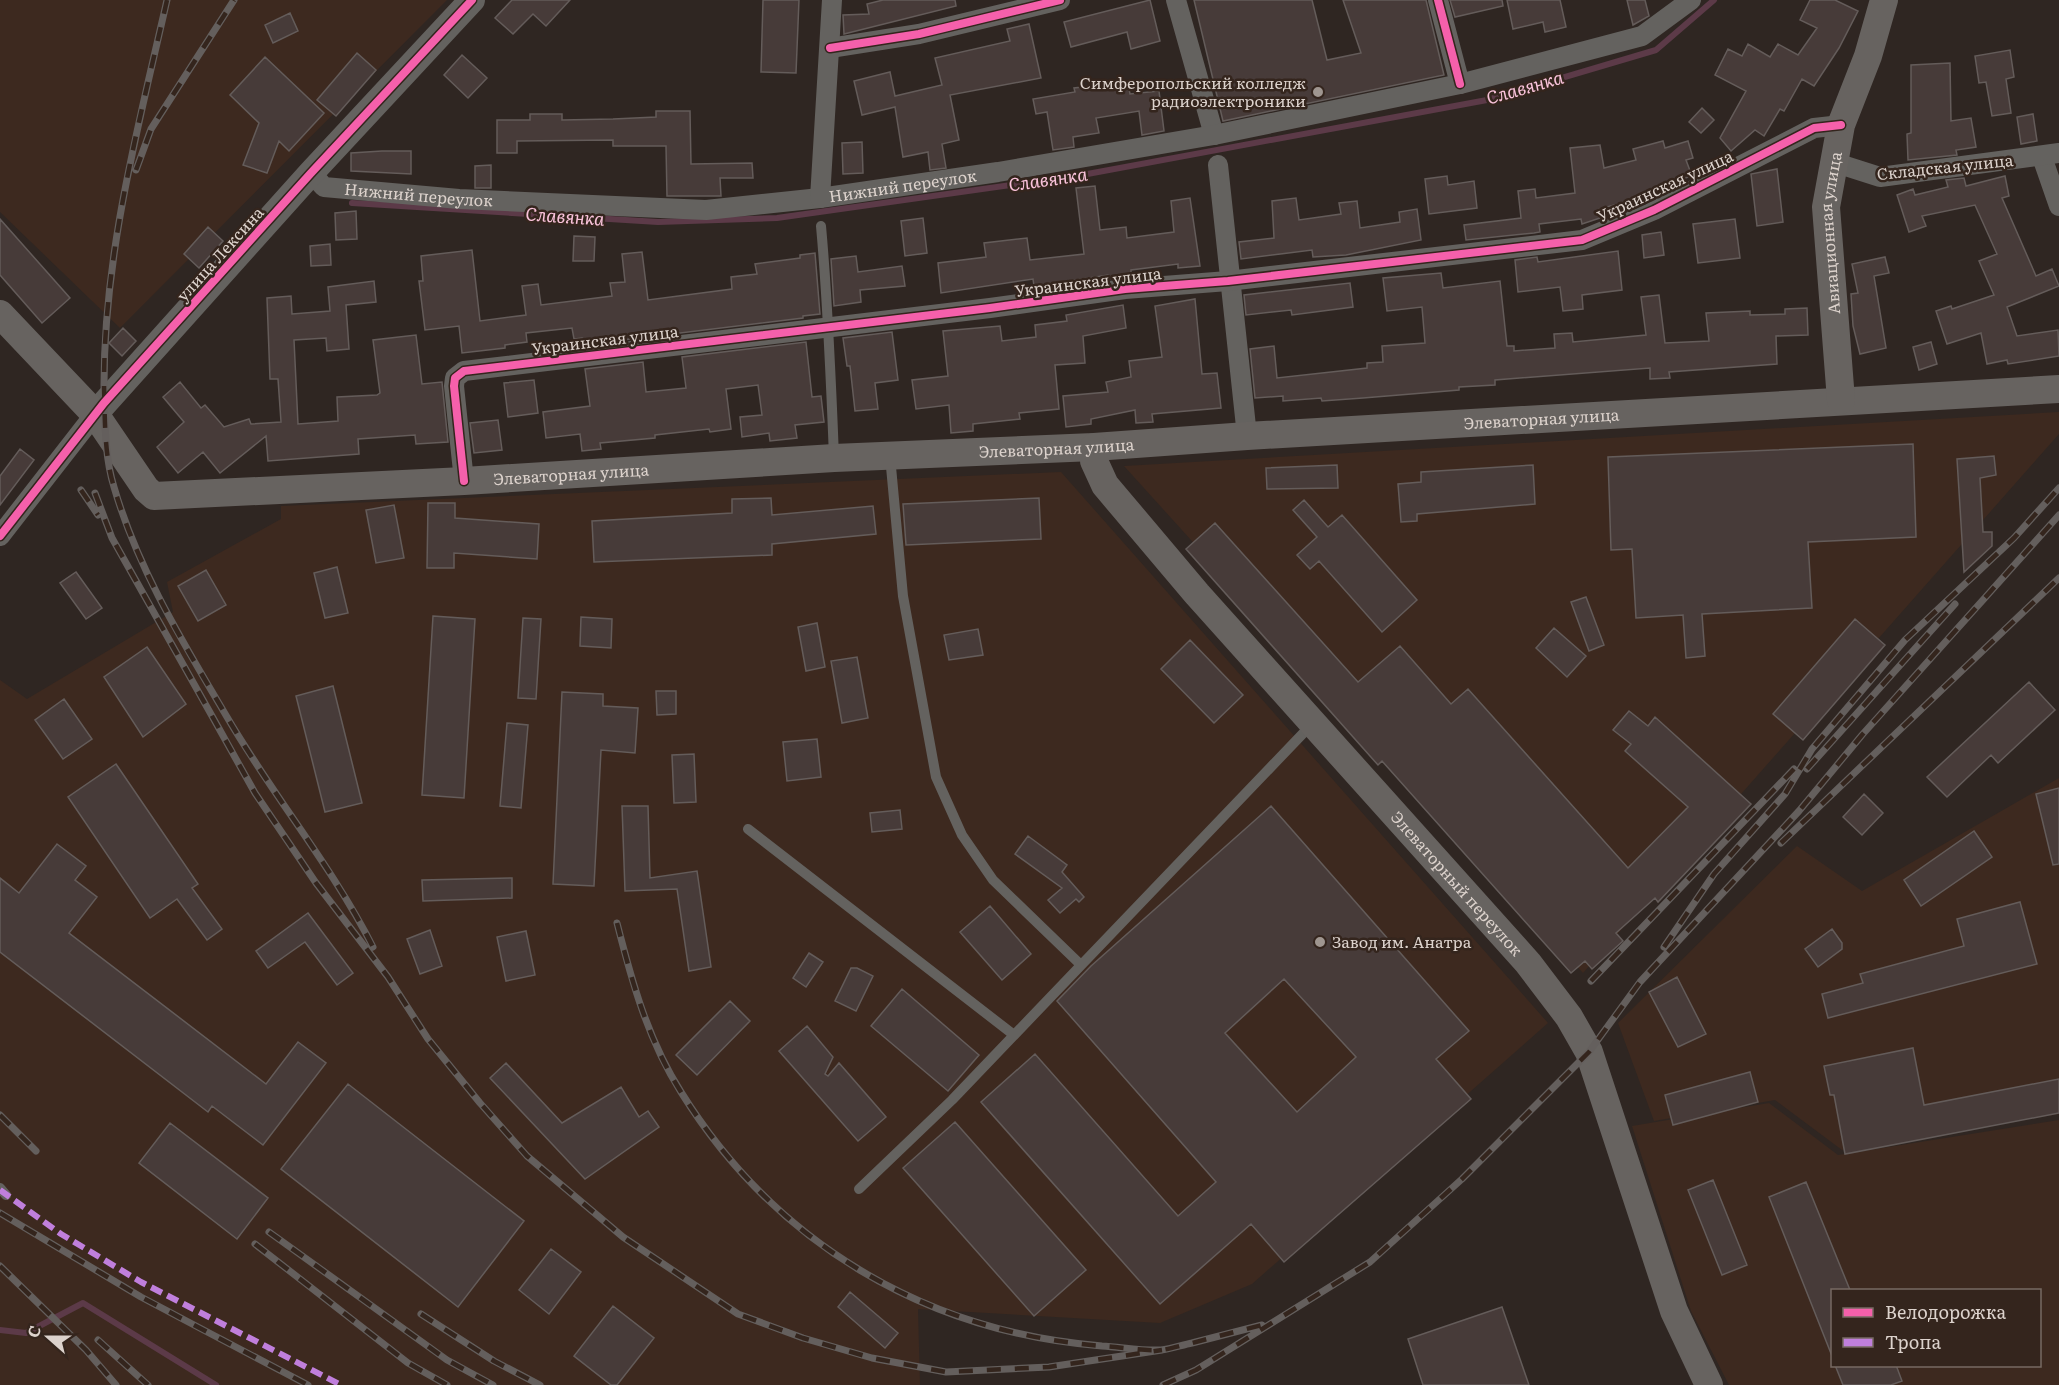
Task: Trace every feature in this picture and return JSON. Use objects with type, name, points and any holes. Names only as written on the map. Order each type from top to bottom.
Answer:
[{"type":"main road","name":"Авиационная улица","points":[[1841,400],[1826,207],[1841,125],[1868,56],[1884,0]]},
{"type":"main road","points":[[0,314],[95,414]]},
{"type":"main road","name":"Элеваторная улица","points":[[95,414],[146,489],[154,496],[464,481],[890,455],[1094,447],[1841,400],[2059,389]]},
{"type":"main road","name":"Элеваторный переулок","points":[[1094,447],[1094,461],[1105,485],[1313,723],[1528,963],[1569,1017],[1589,1052],[1674,1311],[1709,1385]]},
{"type":"street","name":"улица Лексина","points":[[0,536],[95,414],[311,173],[472,0]]},
{"type":"street","points":[[820,198],[832,0]]},
{"type":"street","points":[[830,48],[919,34],[1060,0]]},
{"type":"street","points":[[1176,0],[1214,135]]},
{"type":"street","points":[[1438,0],[1460,84]]},
{"type":"street","name":"Нижний переулок","points":[[311,173],[324,187],[470,200],[706,210],[820,198],[998,172],[1214,135],[1460,84],[1642,36],[1691,0]]},
{"type":"street","name":"Украинская улица","points":[[464,481],[454,386],[458,374],[464,371],[1125,289],[1228,280],[1582,240],[1654,210],[1814,128],[1841,125]]},
{"type":"street","points":[[2051,155],[2059,206]]},
{"type":"street","name":"Складская улица","points":[[1833,162],[1880,177],[2051,155]]},
{"type":"street","points":[[1218,165],[1228,280],[1247,436]]},
{"type":"lane","points":[[821,226],[830,327],[829,371],[834,458]]},
{"type":"lane","points":[[890,455],[903,596],[936,777],[962,835],[993,880],[1081,965]]},
{"type":"lane","points":[[859,1189],[952,1100],[1313,723]]},
{"type":"lane","points":[[748,829],[1014,1035]]},
{"type":"shaded area","points":[[0,0],[447,0],[120,328],[0,212]]},
{"type":"shaded area","points":[[2059,412],[2059,434],[1583,973],[1124,466]]},
{"type":"shaded area","points":[[1061,472],[1548,1023],[1252,1284],[1160,1323],[918,1309],[920,1385],[0,1385],[0,680],[27,699],[173,612],[167,582],[281,519],[281,506]]},
{"type":"shaded area","points":[[2059,778],[2059,1114],[1842,1150],[1775,1100],[1654,1121],[1618,1023],[1797,846],[1862,891]]},
{"type":"shaded area","points":[[1769,1103],[1838,1155],[2059,1120],[2059,1385],[1729,1385],[1691,1311],[1632,1126]]},
{"type":"building","points":[[512,0],[570,0],[546,26],[533,14],[513,34],[495,18]]},
{"type":"building","points":[[763,0],[799,0],[796,73],[761,72]]},
{"type":"building","points":[[883,0],[955,0],[956,6],[844,34],[843,15],[869,14],[867,4]]},
{"type":"building","points":[[1150,0],[1160,41],[1131,49],[1127,32],[1071,47],[1064,22]]},
{"type":"building","points":[[1194,0],[1312,0],[1327,60],[1361,53],[1343,0],[1426,0],[1444,75],[1223,121]]},
{"type":"building","points":[[1450,0],[1502,0],[1503,6],[1455,17]]},
{"type":"building","points":[[1507,0],[1560,0],[1566,27],[1545,32],[1543,22],[1513,29]]},
{"type":"building","points":[[1627,0],[1645,0],[1649,16],[1633,25]]},
{"type":"building","points":[[1810,0],[1835,0],[1858,11],[1839,48],[1814,86],[1802,79],[1784,111],[1780,109],[1764,136],[1755,130],[1731,151],[1720,138],[1746,91],[1715,75],[1728,49],[1742,56],[1748,44],[1770,57],[1778,44],[1798,55],[1817,28],[1800,20]]},
{"type":"building","points":[[290,13],[298,31],[273,43],[265,25]]},
{"type":"building","points":[[1029,24],[1041,78],[950,95],[959,140],[942,144],[946,168],[930,170],[928,152],[903,157],[895,107],[862,115],[854,81],[890,72],[895,96],[942,85],[935,58],[1010,41],[1007,29]]},
{"type":"building","points":[[2010,50],[2014,77],[2006,79],[2011,113],[1992,116],[1986,82],[1979,83],[1975,56]]},
{"type":"building","points":[[357,53],[376,70],[336,116],[317,100]]},
{"type":"building","points":[[462,55],[487,78],[468,98],[444,75]]},
{"type":"building","points":[[265,57],[324,113],[289,151],[279,141],[267,173],[243,165],[259,123],[230,95]]},
{"type":"building","points":[[1950,63],[1951,121],[1971,118],[1976,147],[1956,150],[1957,155],[1908,160],[1907,134],[1911,133],[1911,65]]},
{"type":"building","points":[[1128,82],[1130,94],[1159,91],[1164,131],[1142,135],[1139,111],[1096,118],[1099,133],[1073,137],[1074,147],[1053,150],[1047,112],[1036,114],[1033,99],[1075,92],[1074,88],[1091,86],[1091,88]]},
{"type":"building","points":[[1702,108],[1714,120],[1701,133],[1689,122]]},
{"type":"building","points":[[656,111],[690,111],[691,164],[752,163],[753,178],[720,178],[721,196],[667,196],[666,146],[613,146],[613,140],[517,141],[517,153],[497,153],[497,120],[530,120],[530,114],[562,114],[562,120],[656,117]]},
{"type":"building","points":[[2033,114],[2037,141],[2021,144],[2017,117]]},
{"type":"building","points":[[1663,141],[1665,148],[1688,141],[1693,158],[1686,160],[1692,176],[1675,181],[1676,185],[1649,199],[1646,200],[1645,197],[1599,209],[1600,218],[1582,224],[1581,219],[1539,224],[1540,232],[1466,240],[1464,225],[1521,218],[1518,191],[1535,189],[1536,198],[1575,193],[1570,148],[1600,145],[1604,168],[1636,160],[1633,149]]},
{"type":"building","points":[[862,142],[863,173],[843,174],[842,143]]},
{"type":"building","points":[[411,151],[411,174],[351,171],[351,153]]},
{"type":"building","points":[[491,165],[491,188],[475,188],[475,166]]},
{"type":"building","points":[[1777,169],[1783,222],[1757,226],[1751,174]]},
{"type":"building","points":[[1447,176],[1448,185],[1474,181],[1477,208],[1429,214],[1425,179]]},
{"type":"building","points":[[2005,176],[2009,196],[2002,198],[2036,276],[2052,269],[2059,286],[2007,307],[2017,336],[2058,330],[2059,356],[2008,364],[2007,360],[1987,364],[1981,333],[1947,344],[1936,311],[1951,306],[1952,309],[1994,295],[1979,261],[1997,254],[1975,205],[1922,216],[1926,226],[1909,232],[1897,195],[1913,189],[1915,195],[1948,187],[1946,180],[1964,178],[1966,186]]},
{"type":"building","points":[[1095,186],[1100,230],[1126,227],[1127,238],[1174,232],[1171,201],[1190,198],[1200,266],[1178,268],[1178,264],[1131,270],[1131,276],[1108,279],[1108,275],[1034,286],[1033,279],[941,293],[938,263],[986,257],[984,243],[1027,238],[1030,260],[1084,254],[1076,188]]},
{"type":"building","points":[[1296,198],[1299,220],[1341,214],[1339,203],[1357,201],[1360,228],[1400,222],[1399,212],[1417,209],[1421,240],[1346,255],[1313,257],[1312,250],[1241,259],[1239,242],[1274,238],[1272,201]]},
{"type":"building","points":[[356,211],[357,239],[336,240],[335,213]]},
{"type":"building","points":[[923,218],[927,253],[905,256],[901,221]]},
{"type":"building","points":[[0,219],[70,298],[42,323],[0,275]]},
{"type":"building","points":[[1735,219],[1740,258],[1698,263],[1693,224]]},
{"type":"building","points":[[208,227],[223,241],[199,268],[184,254]]},
{"type":"building","points":[[1661,232],[1664,255],[1644,258],[1642,235]]},
{"type":"building","points":[[574,236],[595,237],[594,261],[573,261]]},
{"type":"building","points":[[330,244],[331,265],[311,266],[310,246]]},
{"type":"building","points":[[472,250],[480,321],[526,315],[522,286],[538,284],[541,305],[612,296],[610,283],[625,282],[622,254],[642,252],[648,300],[732,289],[731,277],[757,274],[755,264],[800,258],[800,255],[815,253],[820,314],[582,345],[582,338],[574,339],[572,328],[526,333],[527,342],[505,345],[505,348],[462,353],[459,326],[425,330],[419,281],[423,281],[421,256]]},
{"type":"building","points":[[1618,251],[1622,290],[1582,295],[1583,309],[1563,311],[1560,287],[1518,292],[1515,260],[1537,257],[1538,262]]},
{"type":"building","points":[[856,256],[858,272],[902,266],[905,286],[860,290],[861,302],[834,306],[831,259]]},
{"type":"building","points":[[1885,257],[1889,273],[1874,276],[1886,348],[1860,354],[1853,326],[1851,294],[1858,293],[1852,264]]},
{"type":"building","points":[[1441,273],[1443,288],[1500,281],[1507,346],[1514,346],[1514,351],[1555,348],[1554,334],[1572,333],[1573,342],[1646,335],[1641,297],[1659,295],[1665,343],[1709,341],[1706,313],[1750,311],[1750,315],[1785,314],[1785,309],[1807,308],[1808,335],[1776,336],[1777,364],[1669,372],[1670,378],[1650,379],[1650,368],[1495,380],[1495,385],[1459,387],[1459,390],[1363,398],[1283,401],[1283,396],[1255,398],[1250,349],[1274,346],[1277,378],[1367,368],[1367,363],[1383,362],[1382,346],[1425,343],[1422,307],[1387,311],[1383,278]]},
{"type":"building","points":[[374,281],[376,302],[346,305],[349,349],[327,351],[326,338],[294,340],[298,424],[338,421],[337,397],[380,393],[373,340],[416,335],[422,384],[442,382],[448,442],[416,444],[415,435],[358,439],[359,454],[268,461],[266,436],[220,473],[203,452],[178,473],[157,447],[184,422],[163,397],[180,382],[201,408],[205,405],[224,427],[249,419],[251,424],[281,422],[278,379],[270,379],[267,298],[291,296],[292,314],[330,311],[328,287]]},
{"type":"building","points":[[1350,283],[1353,307],[1292,315],[1291,310],[1246,315],[1244,295]]},
{"type":"building","points":[[1195,299],[1202,374],[1217,373],[1221,408],[1152,414],[1153,422],[1136,423],[1135,410],[1091,419],[1091,424],[1066,427],[1063,396],[1108,392],[1106,382],[1131,377],[1129,361],[1162,357],[1155,306]]},
{"type":"building","points":[[1123,305],[1126,328],[1083,336],[1085,363],[1055,365],[1059,409],[1019,413],[1020,419],[973,424],[973,431],[951,433],[949,405],[916,409],[912,380],[948,376],[943,331],[1000,326],[1002,341],[1036,337],[1035,325],[1067,321],[1066,315]]},
{"type":"building","points":[[123,328],[136,341],[122,356],[109,343]]},
{"type":"building","points":[[892,332],[898,380],[875,383],[878,409],[855,411],[850,366],[847,366],[843,338]]},
{"type":"building","points":[[806,342],[812,397],[821,396],[824,422],[795,425],[797,438],[770,441],[769,433],[742,437],[740,417],[762,415],[758,385],[726,389],[731,429],[710,432],[709,429],[655,435],[655,438],[600,443],[601,449],[582,451],[580,434],[546,438],[543,412],[590,406],[585,369],[643,362],[646,392],[686,388],[682,357]]},
{"type":"building","points":[[1931,342],[1937,364],[1919,370],[1913,347]]},
{"type":"building","points":[[534,380],[538,413],[508,417],[504,383]]},
{"type":"building","points":[[498,420],[502,450],[474,453],[470,423]]},
{"type":"building","points":[[1913,444],[1916,537],[1808,542],[1812,608],[1702,614],[1705,656],[1686,658],[1683,615],[1636,618],[1632,549],[1611,550],[1608,457]]},
{"type":"building","points":[[20,449],[34,460],[0,505],[0,476]]},
{"type":"building","points":[[1994,456],[1996,475],[1980,478],[1983,532],[1992,532],[1992,546],[1964,572],[1957,459]]},
{"type":"building","points":[[1337,465],[1338,488],[1267,489],[1266,468]]},
{"type":"building","points":[[1533,465],[1535,504],[1417,514],[1417,521],[1401,522],[1398,484],[1421,482],[1421,472]]},
{"type":"building","points":[[771,498],[772,515],[873,506],[876,534],[772,544],[772,555],[594,562],[592,521],[732,513],[732,499]]},
{"type":"building","points":[[1039,498],[1041,539],[906,545],[903,504]]},
{"type":"building","points":[[1304,500],[1328,527],[1342,515],[1417,600],[1382,632],[1319,561],[1310,569],[1297,555],[1317,537],[1293,510]]},
{"type":"building","points":[[428,503],[455,503],[455,518],[539,524],[537,559],[454,553],[454,568],[427,568]]},
{"type":"building","points":[[394,505],[404,558],[376,563],[366,510]]},
{"type":"building","points":[[1215,523],[1358,682],[1400,646],[1451,704],[1468,689],[1628,868],[1688,807],[1625,751],[1631,744],[1613,730],[1629,711],[1648,726],[1655,717],[1751,804],[1658,902],[1655,898],[1616,933],[1623,941],[1592,969],[1585,961],[1571,973],[1382,761],[1378,765],[1186,549]]},
{"type":"building","points":[[337,567],[348,613],[325,618],[314,573]]},
{"type":"building","points":[[206,570],[226,605],[198,621],[178,586]]},
{"type":"building","points":[[76,572],[102,608],[86,619],[60,583]]},
{"type":"building","points":[[1586,597],[1604,645],[1589,651],[1571,602]]},
{"type":"building","points":[[433,616],[475,619],[464,798],[422,795]]},
{"type":"building","points":[[581,617],[612,619],[611,648],[580,646]]},
{"type":"building","points":[[523,618],[541,619],[536,699],[518,698]]},
{"type":"building","points":[[1855,619],[1885,645],[1803,740],[1773,714]]},
{"type":"building","points":[[817,623],[825,667],[806,671],[798,627]]},
{"type":"building","points":[[1554,628],[1586,656],[1567,677],[1536,648]]},
{"type":"building","points":[[978,629],[983,655],[949,660],[944,635]]},
{"type":"building","points":[[1190,640],[1243,695],[1214,723],[1161,669]]},
{"type":"building","points":[[147,647],[186,704],[143,737],[104,677]]},
{"type":"building","points":[[857,657],[868,718],[842,723],[831,661]]},
{"type":"building","points":[[2029,682],[2055,710],[1998,763],[1991,755],[1947,797],[1927,777]]},
{"type":"building","points":[[333,686],[362,803],[325,812],[296,696]]},
{"type":"building","points":[[656,691],[676,691],[676,714],[657,715]]},
{"type":"building","points":[[562,692],[603,694],[603,706],[638,708],[635,753],[601,750],[594,886],[553,884]]},
{"type":"building","points":[[64,699],[92,739],[63,759],[35,720]]},
{"type":"building","points":[[507,723],[528,725],[521,808],[500,806]]},
{"type":"building","points":[[817,739],[821,777],[787,781],[783,742]]},
{"type":"building","points":[[694,754],[696,802],[674,803],[672,755]]},
{"type":"building","points":[[116,764],[198,884],[192,888],[222,929],[207,940],[177,899],[150,918],[68,797]]},
{"type":"building","points":[[2059,788],[2059,864],[2053,865],[2036,794]]},
{"type":"building","points":[[1864,794],[1883,813],[1862,835],[1843,817]]},
{"type":"building","points":[[622,806],[648,806],[650,878],[697,871],[711,967],[689,971],[677,889],[625,891]]},
{"type":"building","points":[[1271,806],[1469,1031],[1436,1059],[1471,1099],[1284,1262],[1251,1224],[1160,1304],[981,1102],[1035,1054],[1178,1216],[1216,1182],[1057,1001],[1091,966]],"holes":[[[1284,979],[1356,1057],[1297,1112],[1225,1033]]]},
{"type":"building","points":[[900,810],[902,829],[872,832],[870,813]]},
{"type":"building","points":[[1974,831],[1992,857],[1921,906],[1904,880]]},
{"type":"building","points":[[1028,836],[1067,865],[1062,872],[1084,897],[1079,902],[1076,899],[1060,913],[1048,900],[1062,888],[1015,854]]},
{"type":"building","points":[[57,844],[86,866],[75,880],[97,897],[69,933],[266,1084],[298,1042],[326,1063],[263,1145],[212,1106],[208,1112],[0,952],[0,878],[19,893]]},
{"type":"building","points":[[512,878],[512,898],[423,901],[422,880]]},
{"type":"building","points":[[2020,902],[2037,964],[1828,1018],[1822,994],[1863,983],[1860,974],[1964,946],[1957,919]]},
{"type":"building","points":[[990,906],[1031,954],[1002,980],[960,932]]},
{"type":"building","points":[[308,913],[353,973],[337,985],[305,942],[268,968],[256,951]]},
{"type":"building","points":[[1832,929],[1842,943],[1842,949],[1818,967],[1805,949]]},
{"type":"building","points":[[430,930],[442,966],[420,974],[407,939]]},
{"type":"building","points":[[526,931],[535,975],[506,981],[497,937]]},
{"type":"building","points":[[809,953],[823,962],[806,987],[793,978]]},
{"type":"building","points":[[851,968],[857,968],[873,976],[856,1011],[835,1001]]},
{"type":"building","points":[[1677,977],[1706,1034],[1678,1047],[1649,992]]},
{"type":"building","points":[[902,989],[979,1055],[948,1091],[871,1026]]},
{"type":"building","points":[[730,1001],[750,1021],[697,1075],[676,1055]]},
{"type":"building","points":[[807,1026],[833,1057],[825,1074],[828,1076],[839,1063],[886,1117],[858,1141],[779,1051]]},
{"type":"building","points":[[1913,1048],[1924,1105],[2059,1079],[2059,1113],[1845,1154],[1834,1095],[1830,1095],[1824,1066]]},
{"type":"building","points":[[506,1063],[562,1123],[621,1087],[639,1117],[648,1111],[659,1127],[585,1179],[490,1078]]},
{"type":"building","points":[[1750,1072],[1758,1102],[1673,1125],[1665,1095]]},
{"type":"building","points":[[348,1084],[524,1221],[458,1307],[281,1169]]},
{"type":"building","points":[[955,1122],[1086,1270],[1034,1316],[903,1168]]},
{"type":"building","points":[[170,1123],[268,1198],[237,1239],[139,1163]]},
{"type":"building","points":[[1713,1180],[1747,1265],[1722,1275],[1688,1190]]},
{"type":"building","points":[[1806,1182],[1850,1289],[1831,1289],[1831,1353],[1769,1197]]},
{"type":"building","points":[[551,1249],[581,1272],[549,1314],[519,1290]]},
{"type":"building","points":[[850,1292],[898,1333],[885,1348],[838,1307]]},
{"type":"building","points":[[613,1306],[654,1338],[617,1385],[611,1385],[574,1356]]},
{"type":"building","points":[[1502,1307],[1529,1385],[1423,1385],[1408,1339]]},
{"type":"building","points":[[1836,1367],[1897,1367],[1902,1381],[1891,1385],[1843,1385]]},
{"type":"waterway","name":"Славянка","points":[[352,203],[658,222],[777,218],[1082,175],[1487,100],[1656,50],[1714,0]]},
{"type":"waterway","points":[[0,1330],[26,1333],[83,1303],[216,1385]]},
{"type":"railway","points":[[167,0],[134,143],[116,239],[110,287],[104,385],[108,462],[124,518],[163,606],[245,746],[321,859],[373,947]]},
{"type":"railway","points":[[136,170],[151,129],[234,0]]},
{"type":"railway","points":[[1664,947],[1714,874],[1785,794],[1812,749],[1905,640],[2014,538],[2059,488]]},
{"type":"railway","points":[[81,490],[98,515]]},
{"type":"railway","points":[[95,493],[112,538],[255,793],[316,883],[388,977],[428,1039],[480,1103],[527,1156],[623,1237],[738,1314],[803,1338],[872,1358],[946,1372],[1049,1367],[1162,1350]]},
{"type":"railway","points":[[1163,1385],[1196,1370],[1370,1262],[1462,1179],[1589,1052],[1640,982],[1799,811],[1862,735],[2059,515]]},
{"type":"railway","points":[[1781,843],[2059,578]]},
{"type":"railway","points":[[1807,769],[1955,604]]},
{"type":"railway","points":[[1591,981],[1794,769]]},
{"type":"railway","points":[[617,923],[642,1010],[659,1052],[681,1092],[719,1146],[762,1193],[809,1235],[860,1270],[916,1299],[975,1322],[1037,1337],[1102,1346],[1161,1350],[1262,1325]]},
{"type":"railway","points":[[0,1115],[36,1151]]},
{"type":"railway","points":[[0,1213],[141,1297],[308,1385]]},
{"type":"railway","points":[[269,1232],[447,1360],[493,1385]]},
{"type":"railway","points":[[255,1244],[408,1363],[447,1385]]},
{"type":"railway","points":[[0,1266],[86,1350],[116,1385]]},
{"type":"railway","points":[[421,1314],[494,1361],[540,1385]]},
{"type":"railway","points":[[98,1340],[148,1385]]},
{"type":"marked path","points":[[0,1190],[61,1234],[141,1282],[341,1385]]},
{"type":"cycle path","points":[[0,536],[104,403],[311,173],[472,0]]},
{"type":"cycle path","points":[[830,48],[919,34],[1060,0]]},
{"type":"cycle path","points":[[1438,0],[1460,84]]},
{"type":"cycle path","points":[[464,481],[454,386],[455,378],[464,371],[990,308],[1125,289],[1228,281],[1582,240],[1654,210],[1814,128],[1841,125]]},
{"type":"place","name":"Симферопольский колледж радиоэлектроники","points":[[1318,92]]},
{"type":"place","name":"Завод им. Анатра","points":[[1320,942]]}]
